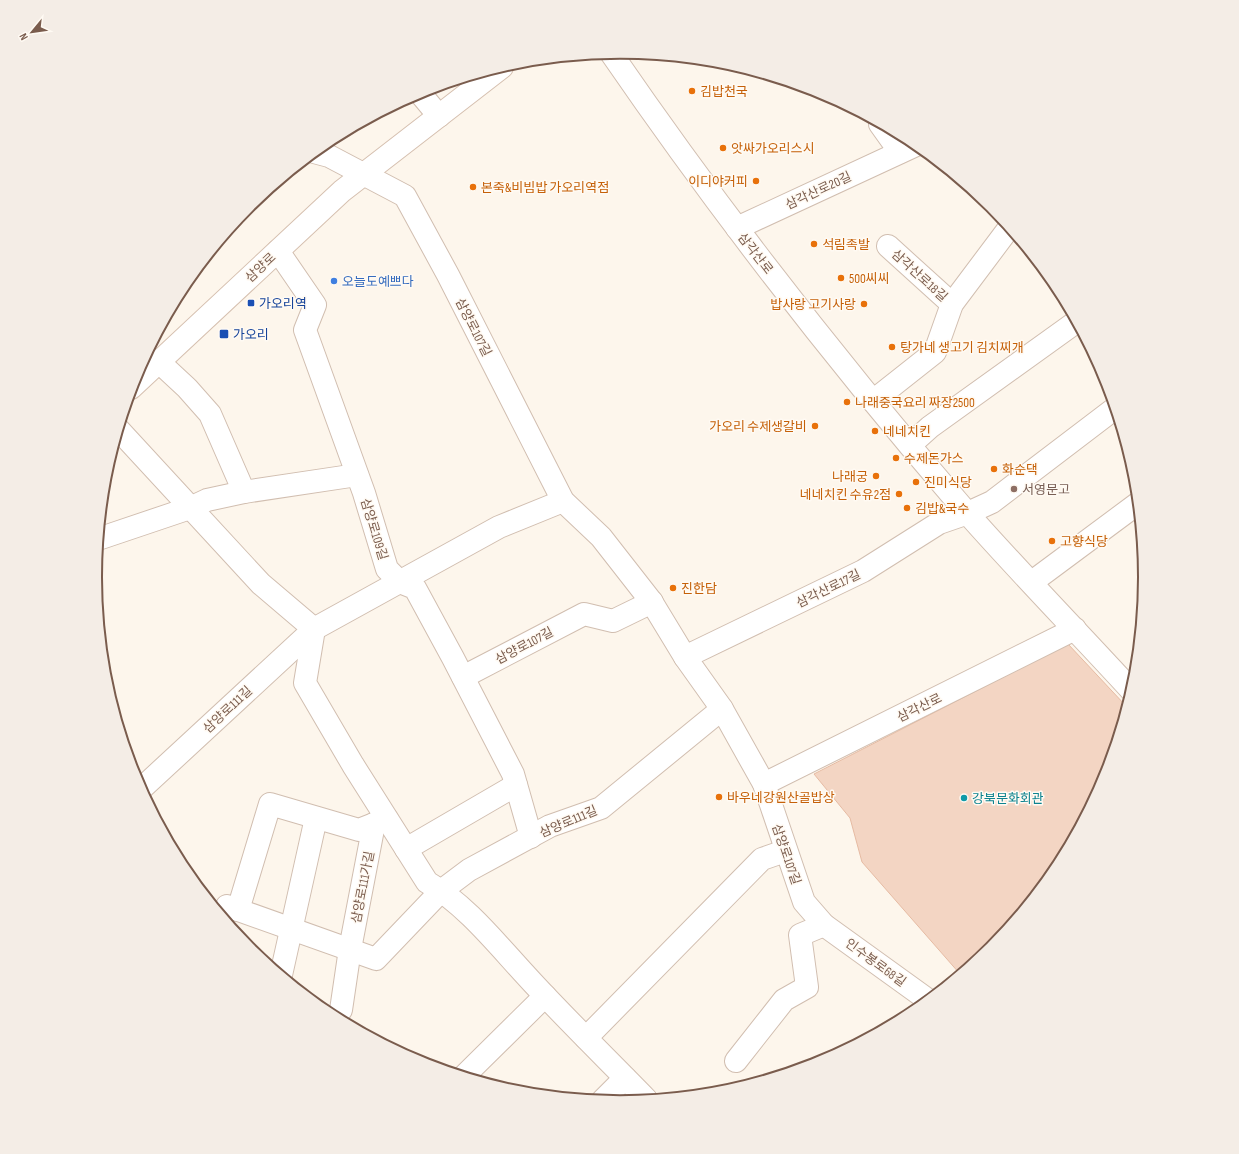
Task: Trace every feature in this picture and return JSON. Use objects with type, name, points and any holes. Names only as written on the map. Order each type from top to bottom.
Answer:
[{"type":"street","name":"삼각산로","points":[[615,59],[737,228],[873,401],[968,513],[1126,685]]},
{"type":"street","name":"삼양로","points":[[142,378],[342,191],[491,76]]},
{"type":"street","points":[[423,97],[438,116]]},
{"type":"street","name":"삼각산로20길","points":[[737,228],[908,148]]},
{"type":"street","points":[[321,154],[364,174]]},
{"type":"street","name":"삼양로107길","points":[[364,174],[405,196],[448,275],[563,502],[601,537],[652,602],[685,657],[722,709],[764,784],[785,851],[804,902],[824,925]]},
{"type":"street","name":"삼각산로18길","points":[[873,401],[935,352],[952,304],[1006,232]]},
{"type":"street","name":"삼각산로18길","points":[[888,246],[952,304]]},
{"type":"street","name":"삼양로109길","points":[[278,251],[315,305],[305,330],[357,475],[387,569],[400,582],[415,588],[463,677],[513,774],[531,837]]},
{"type":"street","points":[[910,445],[930,427],[1072,325]]},
{"type":"street","points":[[158,362],[187,388],[210,414],[244,492]]},
{"type":"street","points":[[968,513],[992,502],[1111,412]]},
{"type":"street","points":[[122,433],[261,584],[314,629]]},
{"type":"street","points":[[104,537],[190,508],[207,500],[244,492],[357,475]]},
{"type":"street","points":[[314,629],[499,527],[563,502]]},
{"type":"street","points":[[1032,582],[1133,507]]},
{"type":"street","name":"삼각산로17길","points":[[685,657],[863,571],[938,523],[968,513]]},
{"type":"street","name":"삼양로107길","points":[[463,677],[584,614],[614,621],[652,602]]},
{"type":"street","points":[[314,629],[304,683],[380,822],[406,849],[427,882],[442,891],[462,907],[545,996],[641,1094]]},
{"type":"street","name":"삼양로111길","points":[[145,785],[314,629]]},
{"type":"street","name":"삼각산로","points":[[764,784],[1075,629]]},
{"type":"street","name":"삼양로111길","points":[[442,891],[469,870],[550,826],[601,808],[722,709]]},
{"type":"street","points":[[406,849],[516,785]]},
{"type":"street","points":[[380,822],[359,830],[270,804],[232,908],[376,959],[442,891]]},
{"type":"street","points":[[282,969],[290,928],[316,818]]},
{"type":"street","name":"삼양로111가길","points":[[341,1010],[350,949],[380,822]]},
{"type":"street","points":[[586,1038],[762,859],[785,851]]},
{"type":"street","points":[[736,1060],[784,1000],[807,987],[800,935],[824,925]]},
{"type":"street","name":"인수봉로68길","points":[[824,925],[923,996]]},
{"type":"street","points":[[468,1072],[545,996]]},
{"type":"street","points":[[608,1095],[625,1078]]},
{"type":"building","name":"강북문화회관","points":[[1068,644],[1122,702],[1110,744],[1098,775],[1068,836],[1050,865],[1009,919],[986,943],[956,970],[862,862],[850,818],[814,774]]},
{"type":"place","name":"김밥천국","points":[[692,91]]},
{"type":"place","name":"앗싸가오리스시","points":[[723,148]]},
{"type":"place","name":"이디야커피","points":[[756,181]]},
{"type":"place","name":"본죽&비빔밥 가오리역점","points":[[473,187]]},
{"type":"place","name":"석림족발","points":[[814,244]]},
{"type":"place","name":"500씨씨","points":[[841,278]]},
{"type":"place","name":"오늘도예쁘다","points":[[334,281]]},
{"type":"place","name":"가오리역","points":[[251,303]]},
{"type":"place","name":"밥사랑 고기사랑","points":[[864,304]]},
{"type":"place","name":"가오리","points":[[224,334]]},
{"type":"place","name":"탕가네 생고기 김치찌개","points":[[892,347]]},
{"type":"place","name":"나래중국요리 짜장2500","points":[[847,402]]},
{"type":"place","name":"가오리 수제생갈비","points":[[815,426]]},
{"type":"place","name":"네네치킨","points":[[875,431]]},
{"type":"place","name":"수제돈가스","points":[[896,458]]},
{"type":"place","name":"화순댁","points":[[994,469]]},
{"type":"place","name":"나래궁","points":[[876,476]]},
{"type":"place","name":"진미식당","points":[[916,482]]},
{"type":"place","name":"서영문고","points":[[1014,489]]},
{"type":"place","name":"네네치킨 수유2점","points":[[899,494]]},
{"type":"place","name":"김밥&국수","points":[[907,508]]},
{"type":"place","name":"고향식당","points":[[1052,541]]},
{"type":"place","name":"진한담","points":[[673,588]]},
{"type":"place","name":"바우네강원산골밥상","points":[[719,797]]},
{"type":"place","name":"강북문화회관","points":[[964,798]]}]
